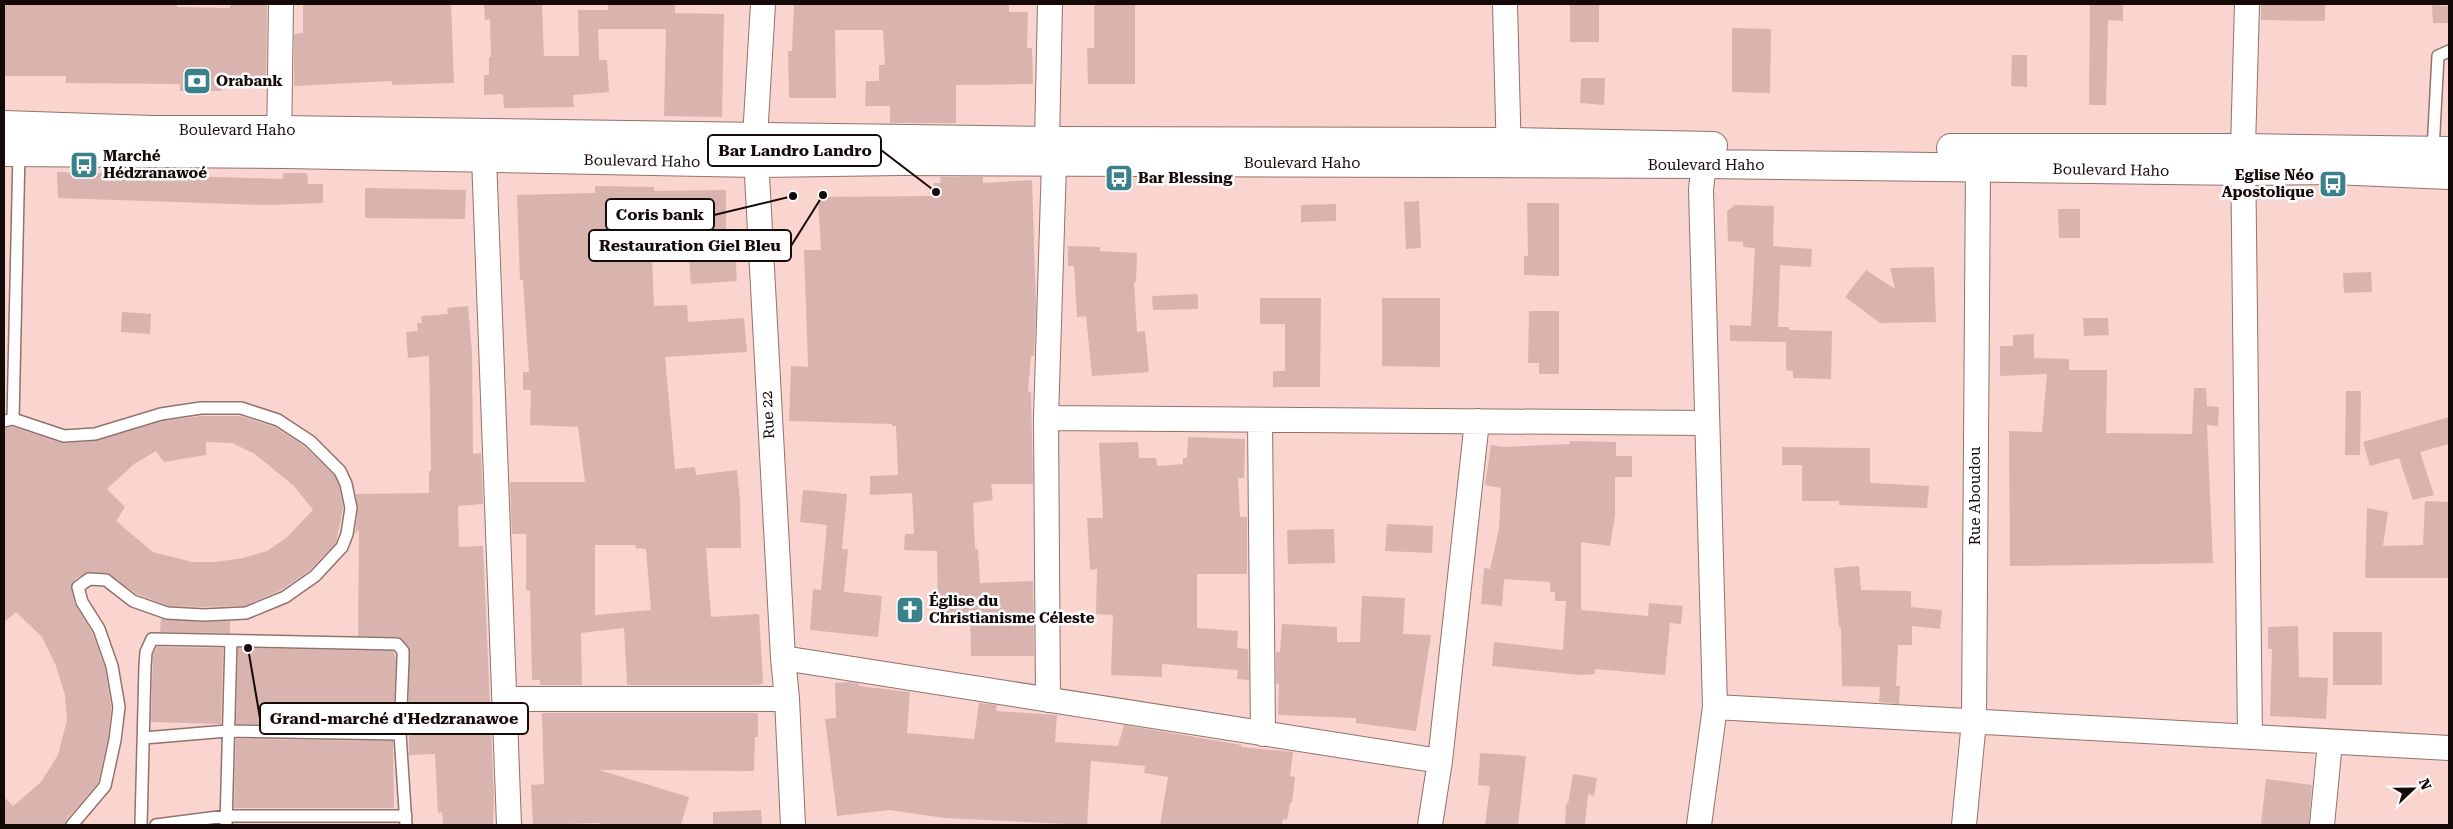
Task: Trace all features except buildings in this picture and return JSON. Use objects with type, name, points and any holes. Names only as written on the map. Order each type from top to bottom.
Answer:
[{"type":"main road","name":"Boulevard Haho","points":[[4,125],[152,130],[484,158],[755,150]]},
{"type":"main road","name":"Boulevard Haho","points":[[11,152],[279,142],[755,150],[899,161],[1050,152],[1508,153],[1706,146],[2244,160],[2333,170],[2449,175]]},
{"type":"main road","name":"Boulevard Haho","points":[[1508,153],[1704,164],[1978,167],[2244,160],[2441,151]]},
{"type":"street","points":[[279,142],[282,4]]},
{"type":"street","name":"Rue 22","points":[[763,4],[755,150],[793,825]]},
{"type":"street","points":[[1048,700],[1046,418],[1050,4]]},
{"type":"street","points":[[1505,4],[1508,153]]},
{"type":"street","points":[[2247,4],[2244,160],[2250,737]]},
{"type":"street","points":[[484,158],[493,436],[506,699],[509,825]]},
{"type":"street","points":[[1700,825],[1715,707],[1701,189],[1704,164]]},
{"type":"street","name":"Rue Aboudou","points":[[1964,825],[1974,721],[1978,167]]},
{"type":"street","points":[[1046,418],[1706,423]]},
{"type":"street","points":[[1260,420],[1263,734]]},
{"type":"street","points":[[1430,825],[1440,761],[1477,421]]},
{"type":"street","points":[[783,658],[1440,761]]},
{"type":"street","points":[[506,699],[787,699]]},
{"type":"street","points":[[1715,707],[2449,748]]},
{"type":"street","points":[[2322,825],[2330,742]]},
{"type":"lane","points":[[2441,151],[2438,56],[2449,50]]},
{"type":"lane","points":[[11,152],[8,420],[64,436],[95,434],[161,414],[201,408],[241,408],[278,420],[310,441],[340,471],[346,484],[351,508],[347,534],[342,548],[314,576],[285,597],[246,613],[204,615],[167,613],[133,601],[106,580],[90,579],[78,587],[82,602],[99,629],[112,666],[119,707],[115,740],[105,786],[72,825]]},
{"type":"lane","points":[[141,825],[145,666],[146,652],[152,640],[397,644],[403,651],[400,734],[406,821],[226,821],[156,825]]},
{"type":"lane","points":[[226,821],[231,641]]},
{"type":"lane","points":[[144,738],[227,731],[400,734]]},
{"type":"place","name":"Orabank","points":[[197,81]]},
{"type":"place","name":"Marché Hédzranawoé","points":[[84,165]]},
{"type":"place","name":"Bar Blessing","points":[[1119,178]]},
{"type":"place","name":"Eglise Néo Apostolique","points":[[2333,184]]},
{"type":"place","name":"Bar Landro Landro","points":[[936,192]]},
{"type":"place","name":"Restauration Giel Bleu","points":[[823,195]]},
{"type":"place","name":"Coris bank","points":[[793,196]]},
{"type":"place","name":"Église du Christianisme Céleste","points":[[910,610]]},
{"type":"place","name":"Grand-marché d'Hedzranawoe","points":[[248,648]]}]
